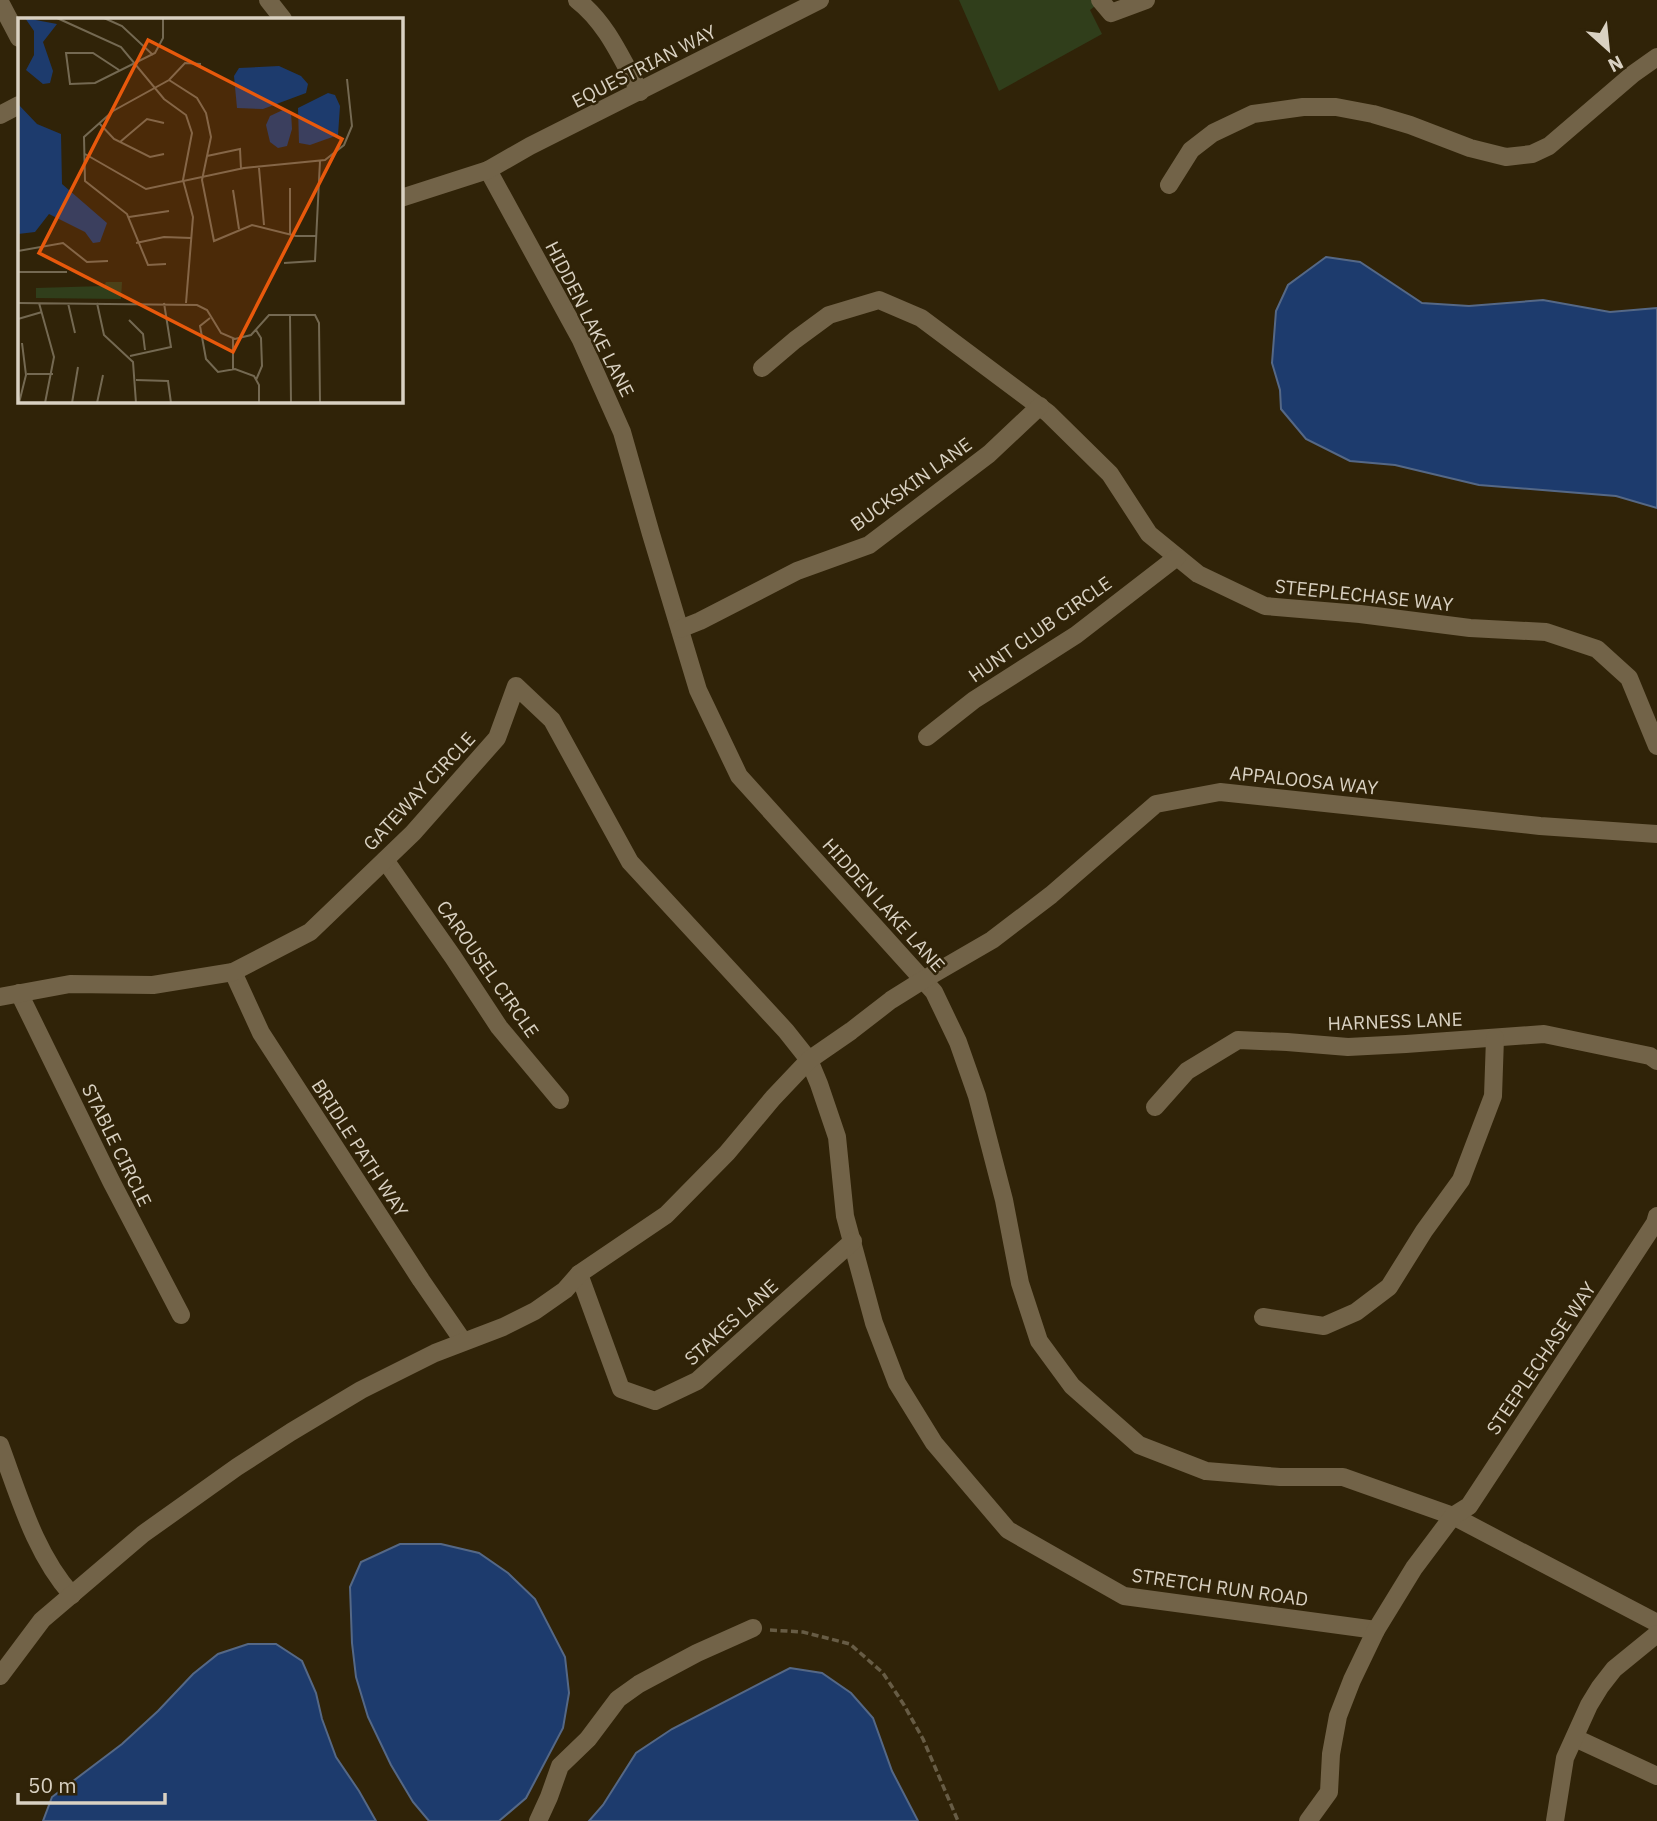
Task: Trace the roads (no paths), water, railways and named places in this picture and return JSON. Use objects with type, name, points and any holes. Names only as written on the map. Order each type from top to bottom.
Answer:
[{"type":"street","points":[[268,0],[282,18]]},
{"type":"street","points":[[577,0],[591,10],[614,44],[639,92]]},
{"type":"street","name":"EQUESTRIAN WAY","points":[[402,198],[488,170],[530,146],[820,0]]},
{"type":"street","points":[[1100,0],[1111,13],[1146,0]]},
{"type":"street","points":[[0,2],[18,35]]},
{"type":"street","points":[[1169,185],[1191,150],[1213,133],[1253,114],[1303,107],[1336,107],[1373,114],[1470,148],[1506,157],[1532,154],[1549,146],[1633,74],[1657,57]]},
{"type":"street","points":[[0,115],[18,106]]},
{"type":"street","name":"HIDDEN LAKE LANE","points":[[488,170],[581,340],[622,432],[698,690],[740,776],[934,992],[958,1042],[977,1096],[1004,1200],[1020,1283],[1039,1341],[1072,1386],[1139,1445],[1206,1471],[1280,1477],[1343,1476],[1453,1516],[1657,1623]]},
{"type":"street","name":"STEEPLECHASE WAY","points":[[762,368],[830,315],[878,300],[921,318],[1040,406],[1110,474],[1149,534],[1198,574],[1265,606],[1360,614],[1470,628],[1546,632],[1597,649],[1629,678],[1657,746]]},
{"type":"street","name":"BUCKSKIN LANE","points":[[680,629],[797,571],[869,545],[989,454],[1040,406]]},
{"type":"street","name":"HUNT CLUB CIRCLE","points":[[927,737],[974,700],[1076,635],[1177,557]]},
{"type":"street","name":"GATEWAY CIRCLE","points":[[0,997],[70,985],[153,985],[233,972],[310,932],[413,832],[497,738],[516,686],[552,720],[630,862],[786,1031],[809,1060]]},
{"type":"street","name":"APPALOOSA WAY","points":[[0,1676],[42,1620],[143,1534],[237,1467],[361,1390],[435,1353],[503,1327],[535,1311],[565,1290],[579,1274],[666,1215],[727,1153],[809,1060],[923,979],[992,940],[1051,895],[1156,804],[1220,792],[1541,826],[1657,834]]},
{"type":"street","name":"CAROUSEL CIRCLE","points":[[385,860],[499,1027],[560,1100]]},
{"type":"street","name":"BRIDLE PATH WAY","points":[[233,972],[261,1033],[463,1341]]},
{"type":"street","name":"STABLE CIRCLE","points":[[19,993],[111,1181],[181,1315]]},
{"type":"street","name":"HARNESS LANE","points":[[1155,1107],[1187,1071],[1238,1040],[1348,1047],[1544,1034],[1650,1056],[1657,1061]]},
{"type":"street","points":[[1263,1317],[1324,1326],[1356,1312],[1389,1287],[1424,1231],[1461,1180],[1493,1096],[1495,1038]]},
{"type":"street","name":"STRETCH RUN ROAD","points":[[809,1060],[837,1137],[845,1216],[874,1323],[897,1384],[934,1443],[1008,1530],[1124,1596],[1376,1630]]},
{"type":"street","name":"STEEPLECHASE WAY","points":[[1308,1821],[1329,1792],[1331,1754],[1338,1716],[1376,1630],[1414,1567],[1453,1516],[1469,1506],[1613,1289],[1657,1216]]},
{"type":"street","name":"STAKES LANE","points":[[579,1274],[621,1390],[654,1401],[697,1381],[852,1241]]},
{"type":"street","points":[[0,1445],[29,1524],[58,1579],[72,1595]]},
{"type":"street","points":[[538,1821],[550,1797],[560,1766],[588,1739],[618,1699],[639,1684],[696,1653],[752,1628]]},
{"type":"street","points":[[1555,1821],[1565,1758],[1600,1687],[1614,1669],[1657,1634]]},
{"type":"street","points":[[1574,1738],[1657,1776]]},
{"type":"water","points":[[1326,257],[1360,262],[1422,303],[1469,306],[1543,300],[1610,312],[1657,308],[1657,508],[1616,496],[1479,485],[1395,465],[1350,461],[1306,439],[1281,409],[1280,390],[1272,363],[1276,311],[1288,285]]},
{"type":"water","points":[[400,1544],[441,1544],[479,1553],[508,1573],[535,1599],[565,1657],[569,1693],[563,1728],[526,1798],[499,1821],[429,1821],[413,1802],[391,1765],[368,1717],[356,1677],[350,1587],[361,1562]]},
{"type":"water","points":[[248,1644],[276,1644],[302,1661],[316,1693],[336,1757],[376,1821],[43,1821],[52,1797],[122,1744],[193,1674],[218,1654]]},
{"type":"water","points":[[790,1668],[822,1673],[851,1693],[873,1718],[892,1771],[918,1821],[589,1821],[603,1805],[636,1753],[672,1729]]}]
